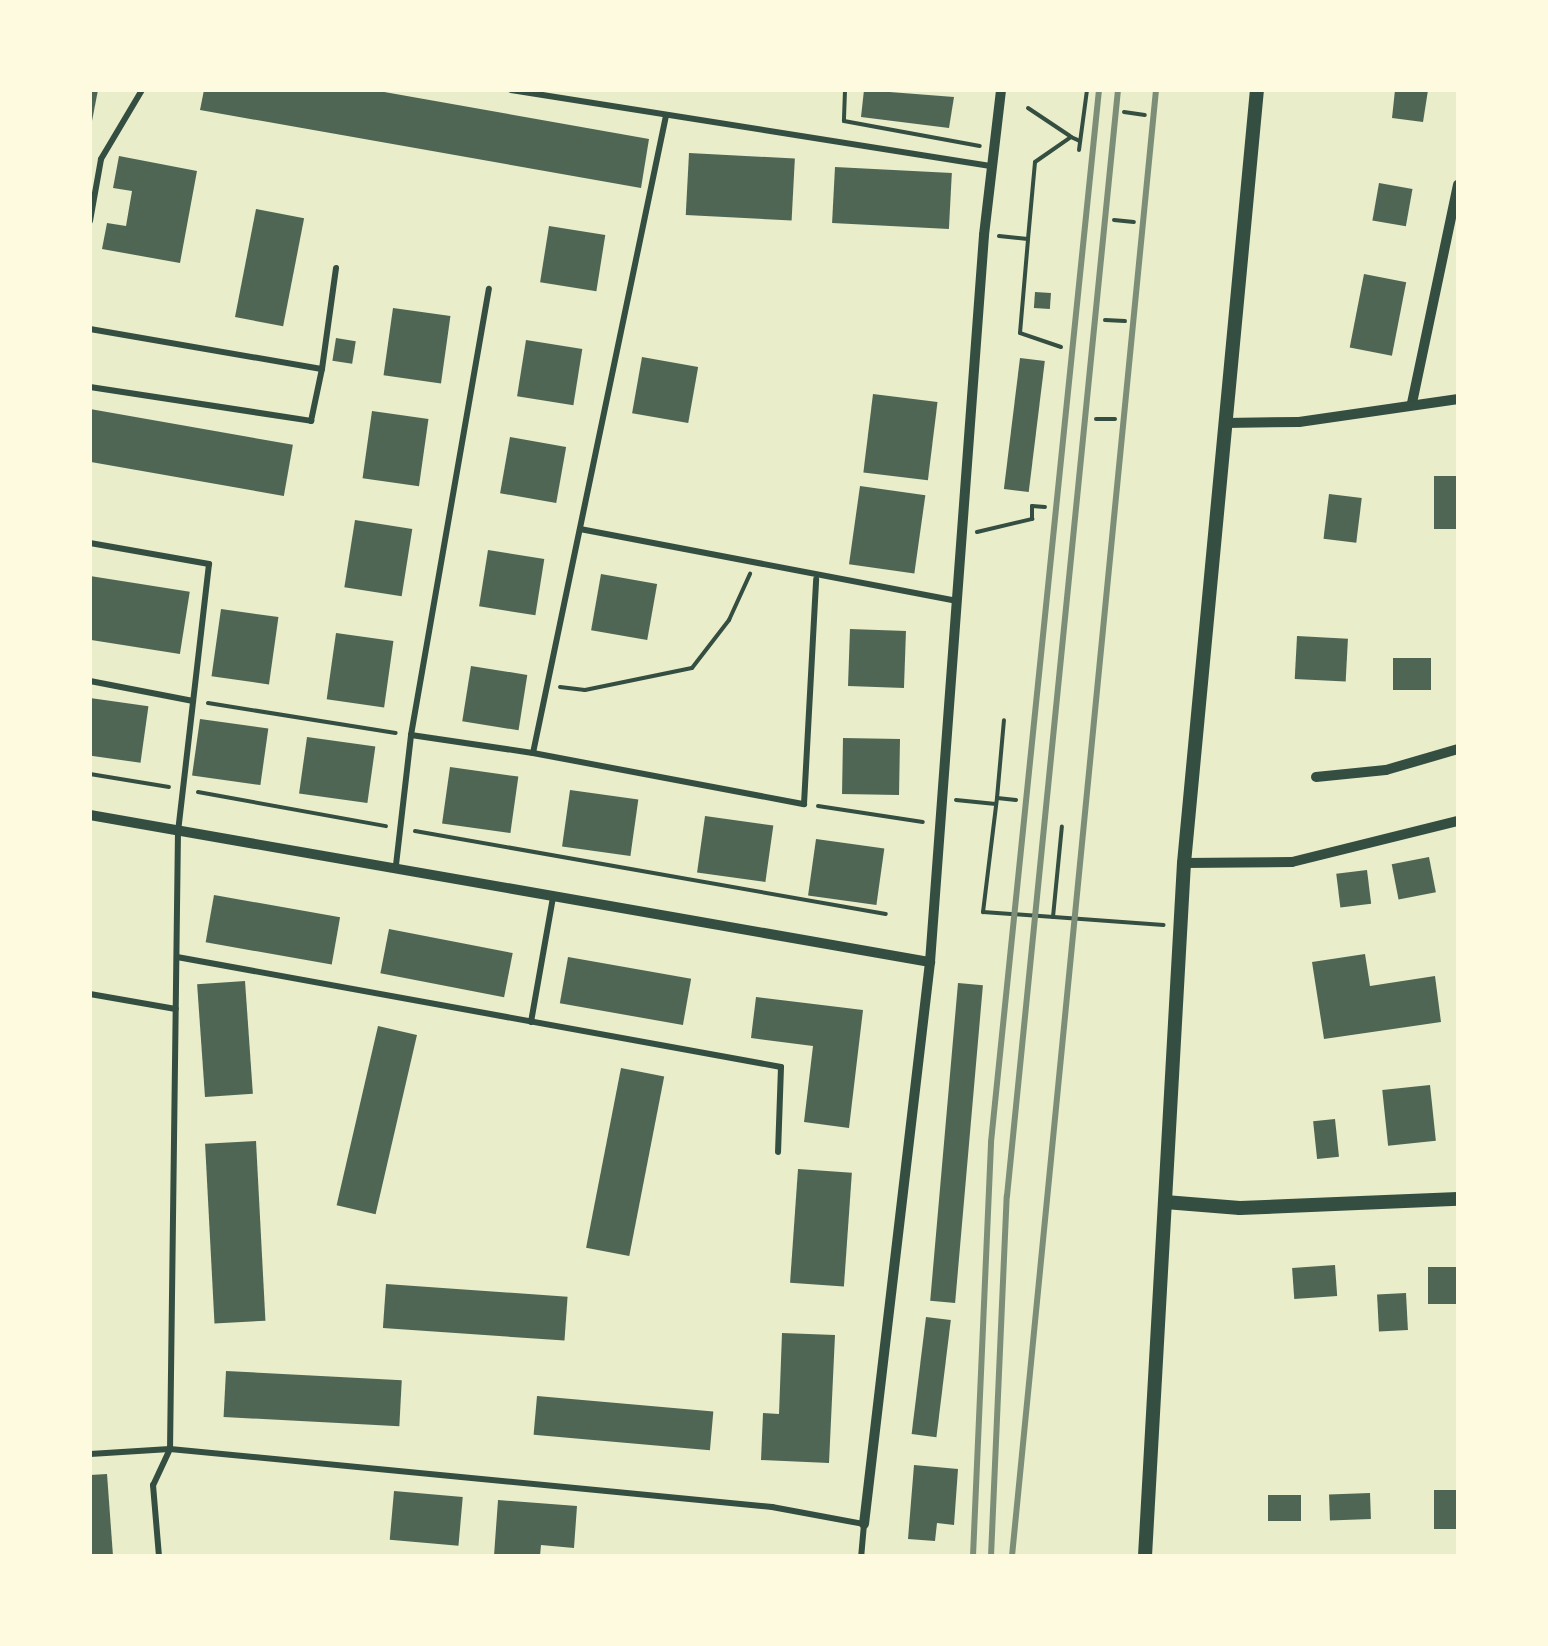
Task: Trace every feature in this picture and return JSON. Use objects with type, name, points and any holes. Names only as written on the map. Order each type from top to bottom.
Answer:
[{"type":"street","points":[[864,1524],[930,962],[993,148],[1001,90]]},
{"type":"street","points":[[1145,1556],[1184,863],[1257,90]]},
{"type":"street","points":[[1412,403],[1458,185]]},
{"type":"street","points":[[1226,423],[1299,422],[1458,398]]},
{"type":"street","points":[[1316,777],[1386,770],[1458,748]]},
{"type":"street","points":[[90,815],[396,865],[930,962]]},
{"type":"street","points":[[1184,863],[1292,862],[1458,820]]},
{"type":"street","points":[[1165,1202],[1240,1208],[1458,1199]]},
{"type":"lane","points":[[90,222],[102,159],[142,90]]},
{"type":"lane","points":[[511,90],[992,166]]},
{"type":"lane","points":[[533,753],[666,116]]},
{"type":"lane","points":[[90,387],[311,421],[336,268]]},
{"type":"lane","points":[[396,865],[411,735],[490,288]]},
{"type":"lane","points":[[90,329],[322,369]]},
{"type":"lane","points":[[580,528],[816,578],[958,601]]},
{"type":"lane","points":[[90,543],[208,564],[178,831],[170,1450],[152,1485],[159,1556]]},
{"type":"lane","points":[[411,735],[533,753],[804,804],[816,578]]},
{"type":"lane","points":[[90,681],[193,701]]},
{"type":"lane","points":[[531,1022],[553,896]]},
{"type":"lane","points":[[177,957],[781,1067],[778,1152]]},
{"type":"lane","points":[[90,994],[176,1009]]},
{"type":"lane","points":[[90,1454],[170,1450],[772,1507],[864,1524],[862,1556]]},
{"type":"path","points":[[844,90],[844,121],[993,148]]},
{"type":"path","points":[[1079,150],[1087,90]]},
{"type":"path","points":[[1028,108],[1080,142]]},
{"type":"path","points":[[1124,112],[1145,115]]},
{"type":"path","points":[[1060,347],[1020,333],[1035,162],[1072,137]]},
{"type":"path","points":[[1114,220],[1134,222]]},
{"type":"path","points":[[1105,320],[1125,321]]},
{"type":"path","points":[[1096,419],[1115,419]]},
{"type":"path","points":[[962,535],[1032,519],[1032,506],[1044,507]]},
{"type":"path","points":[[547,686],[585,690],[692,668],[728,620],[754,566]]},
{"type":"path","points":[[193,701],[411,735]]},
{"type":"path","points":[[1004,720],[983,912],[1164,925]]},
{"type":"path","points":[[90,774],[886,914]]},
{"type":"path","points":[[944,799],[1016,800]]},
{"type":"path","points":[[804,804],[942,826]]},
{"type":"path","points":[[1053,917],[1062,826]]},
{"type":"building","points":[[90,90],[98,90],[92,121],[90,121]]},
{"type":"building","points":[[204,90],[373,90],[649,139],[641,188],[200,110]]},
{"type":"building","points":[[864,90],[954,97],[949,128],[861,117]]},
{"type":"building","points":[[1395,90],[1428,90],[1423,122],[1392,118]]},
{"type":"building","points":[[689,153],[795,159],[792,220],[686,215]]},
{"type":"building","points":[[119,156],[197,171],[180,263],[102,249],[107,223],[126,226],[132,191],[113,188]]},
{"type":"building","points":[[835,167],[952,173],[949,229],[832,223]]},
{"type":"building","points":[[1379,183],[1412,189],[1406,226],[1372,220]]},
{"type":"building","points":[[256,209],[304,218],[283,326],[235,317]]},
{"type":"building","points":[[549,226],[605,235],[596,291],[540,282]]},
{"type":"building","points":[[1364,274],[1406,282],[1392,356],[1350,348]]},
{"type":"building","points":[[1035,292],[1051,293],[1050,309],[1034,308]]},
{"type":"building","points":[[393,308],[450,316],[441,383],[384,375]]},
{"type":"building","points":[[336,338],[356,341],[352,364],[332,361]]},
{"type":"building","points":[[526,340],[582,349],[573,405],[517,396]]},
{"type":"building","points":[[642,357],[698,367],[688,423],[632,413]]},
{"type":"building","points":[[1020,358],[1045,361],[1029,492],[1004,489]]},
{"type":"building","points":[[873,394],[938,402],[928,480],[863,472]]},
{"type":"building","points":[[90,409],[293,445],[284,496],[90,462]]},
{"type":"building","points":[[372,411],[428,419],[419,486],[363,478]]},
{"type":"building","points":[[510,437],[566,447],[556,503],[500,493]]},
{"type":"building","points":[[1434,476],[1458,476],[1458,529],[1434,529]]},
{"type":"building","points":[[860,486],[925,495],[914,573],[849,564]]},
{"type":"building","points":[[1329,494],[1362,498],[1356,543],[1324,539]]},
{"type":"building","points":[[355,520],[412,529],[402,596],[344,587]]},
{"type":"building","points":[[488,550],[544,559],[535,615],[479,606]]},
{"type":"building","points":[[601,574],[657,584],[647,640],[591,630]]},
{"type":"building","points":[[90,576],[190,592],[180,654],[90,640]]},
{"type":"building","points":[[221,609],[278,617],[269,684],[212,676]]},
{"type":"building","points":[[850,629],[906,631],[904,688],[848,686]]},
{"type":"building","points":[[336,633],[393,641],[384,707],[327,699]]},
{"type":"building","points":[[1297,636],[1348,639],[1346,682],[1295,679]]},
{"type":"building","points":[[1393,658],[1431,658],[1431,690],[1393,690]]},
{"type":"building","points":[[471,666],[527,675],[519,730],[462,721]]},
{"type":"building","points":[[90,698],[148,706],[140,763],[90,756]]},
{"type":"building","points":[[200,719],[268,729],[260,785],[192,775]]},
{"type":"building","points":[[307,737],[375,747],[367,803],[299,793]]},
{"type":"building","points":[[843,738],[900,739],[899,795],[842,794]]},
{"type":"building","points":[[450,767],[518,777],[510,833],[442,823]]},
{"type":"building","points":[[570,790],[638,800],[630,856],[562,846]]},
{"type":"building","points":[[705,816],[773,826],[765,882],[697,872]]},
{"type":"building","points":[[816,839],[884,849],[876,905],[808,895]]},
{"type":"building","points":[[1429,857],[1436,892],[1399,900],[1392,864]]},
{"type":"building","points":[[1367,870],[1371,904],[1340,908],[1336,874]]},
{"type":"building","points":[[214,895],[340,917],[332,964],[206,942]]},
{"type":"building","points":[[389,929],[513,953],[504,997],[380,973]]},
{"type":"building","points":[[1365,954],[1370,986],[1435,976],[1441,1022],[1324,1039],[1312,962]]},
{"type":"building","points":[[568,957],[691,979],[683,1025],[560,1003]]},
{"type":"building","points":[[245,981],[253,1094],[205,1097],[197,984]]},
{"type":"building","points":[[958,983],[983,985],[955,1303],[930,1301]]},
{"type":"building","points":[[756,997],[863,1010],[849,1128],[804,1122],[813,1046],[751,1038]]},
{"type":"building","points":[[378,1026],[417,1035],[376,1214],[337,1205]]},
{"type":"building","points":[[621,1068],[664,1076],[629,1256],[586,1248]]},
{"type":"building","points":[[1430,1085],[1436,1141],[1388,1146],[1382,1090]]},
{"type":"building","points":[[1335,1119],[1339,1157],[1317,1159],[1313,1121]]},
{"type":"building","points":[[256,1141],[265,1321],[214,1323],[205,1144]]},
{"type":"building","points":[[798,1169],[852,1173],[844,1286],[790,1283]]},
{"type":"building","points":[[1335,1265],[1337,1296],[1294,1299],[1292,1268]]},
{"type":"building","points":[[1428,1267],[1458,1267],[1458,1304],[1428,1304]]},
{"type":"building","points":[[386,1284],[568,1297],[564,1341],[383,1328]]},
{"type":"building","points":[[1406,1293],[1408,1330],[1379,1331],[1377,1295]]},
{"type":"building","points":[[926,1317],[951,1320],[936,1437],[912,1434]]},
{"type":"building","points":[[782,1333],[835,1335],[829,1463],[761,1460],[763,1413],[779,1414]]},
{"type":"building","points":[[226,1371],[402,1380],[399,1426],[224,1417]]},
{"type":"building","points":[[537,1396],[713,1411],[710,1450],[534,1435]]},
{"type":"building","points":[[914,1465],[958,1469],[954,1525],[937,1523],[935,1541],[908,1539]]},
{"type":"building","points":[[107,1474],[113,1556],[90,1556],[90,1475]]},
{"type":"building","points":[[1434,1490],[1458,1490],[1458,1529],[1434,1529]]},
{"type":"building","points":[[394,1491],[463,1497],[458,1546],[390,1540]]},
{"type":"building","points":[[1370,1493],[1371,1519],[1330,1520],[1329,1494]]},
{"type":"building","points":[[1268,1495],[1301,1495],[1301,1521],[1268,1521]]},
{"type":"building","points":[[498,1500],[577,1506],[574,1548],[541,1545],[540,1556],[494,1556]]},
{"type":"railway","points":[[973,1556],[991,1142],[1099,90]]},
{"type":"railway","points":[[991,1556],[1007,1196],[1118,90]]},
{"type":"railway","points":[[1012,1556],[1156,90]]}]
